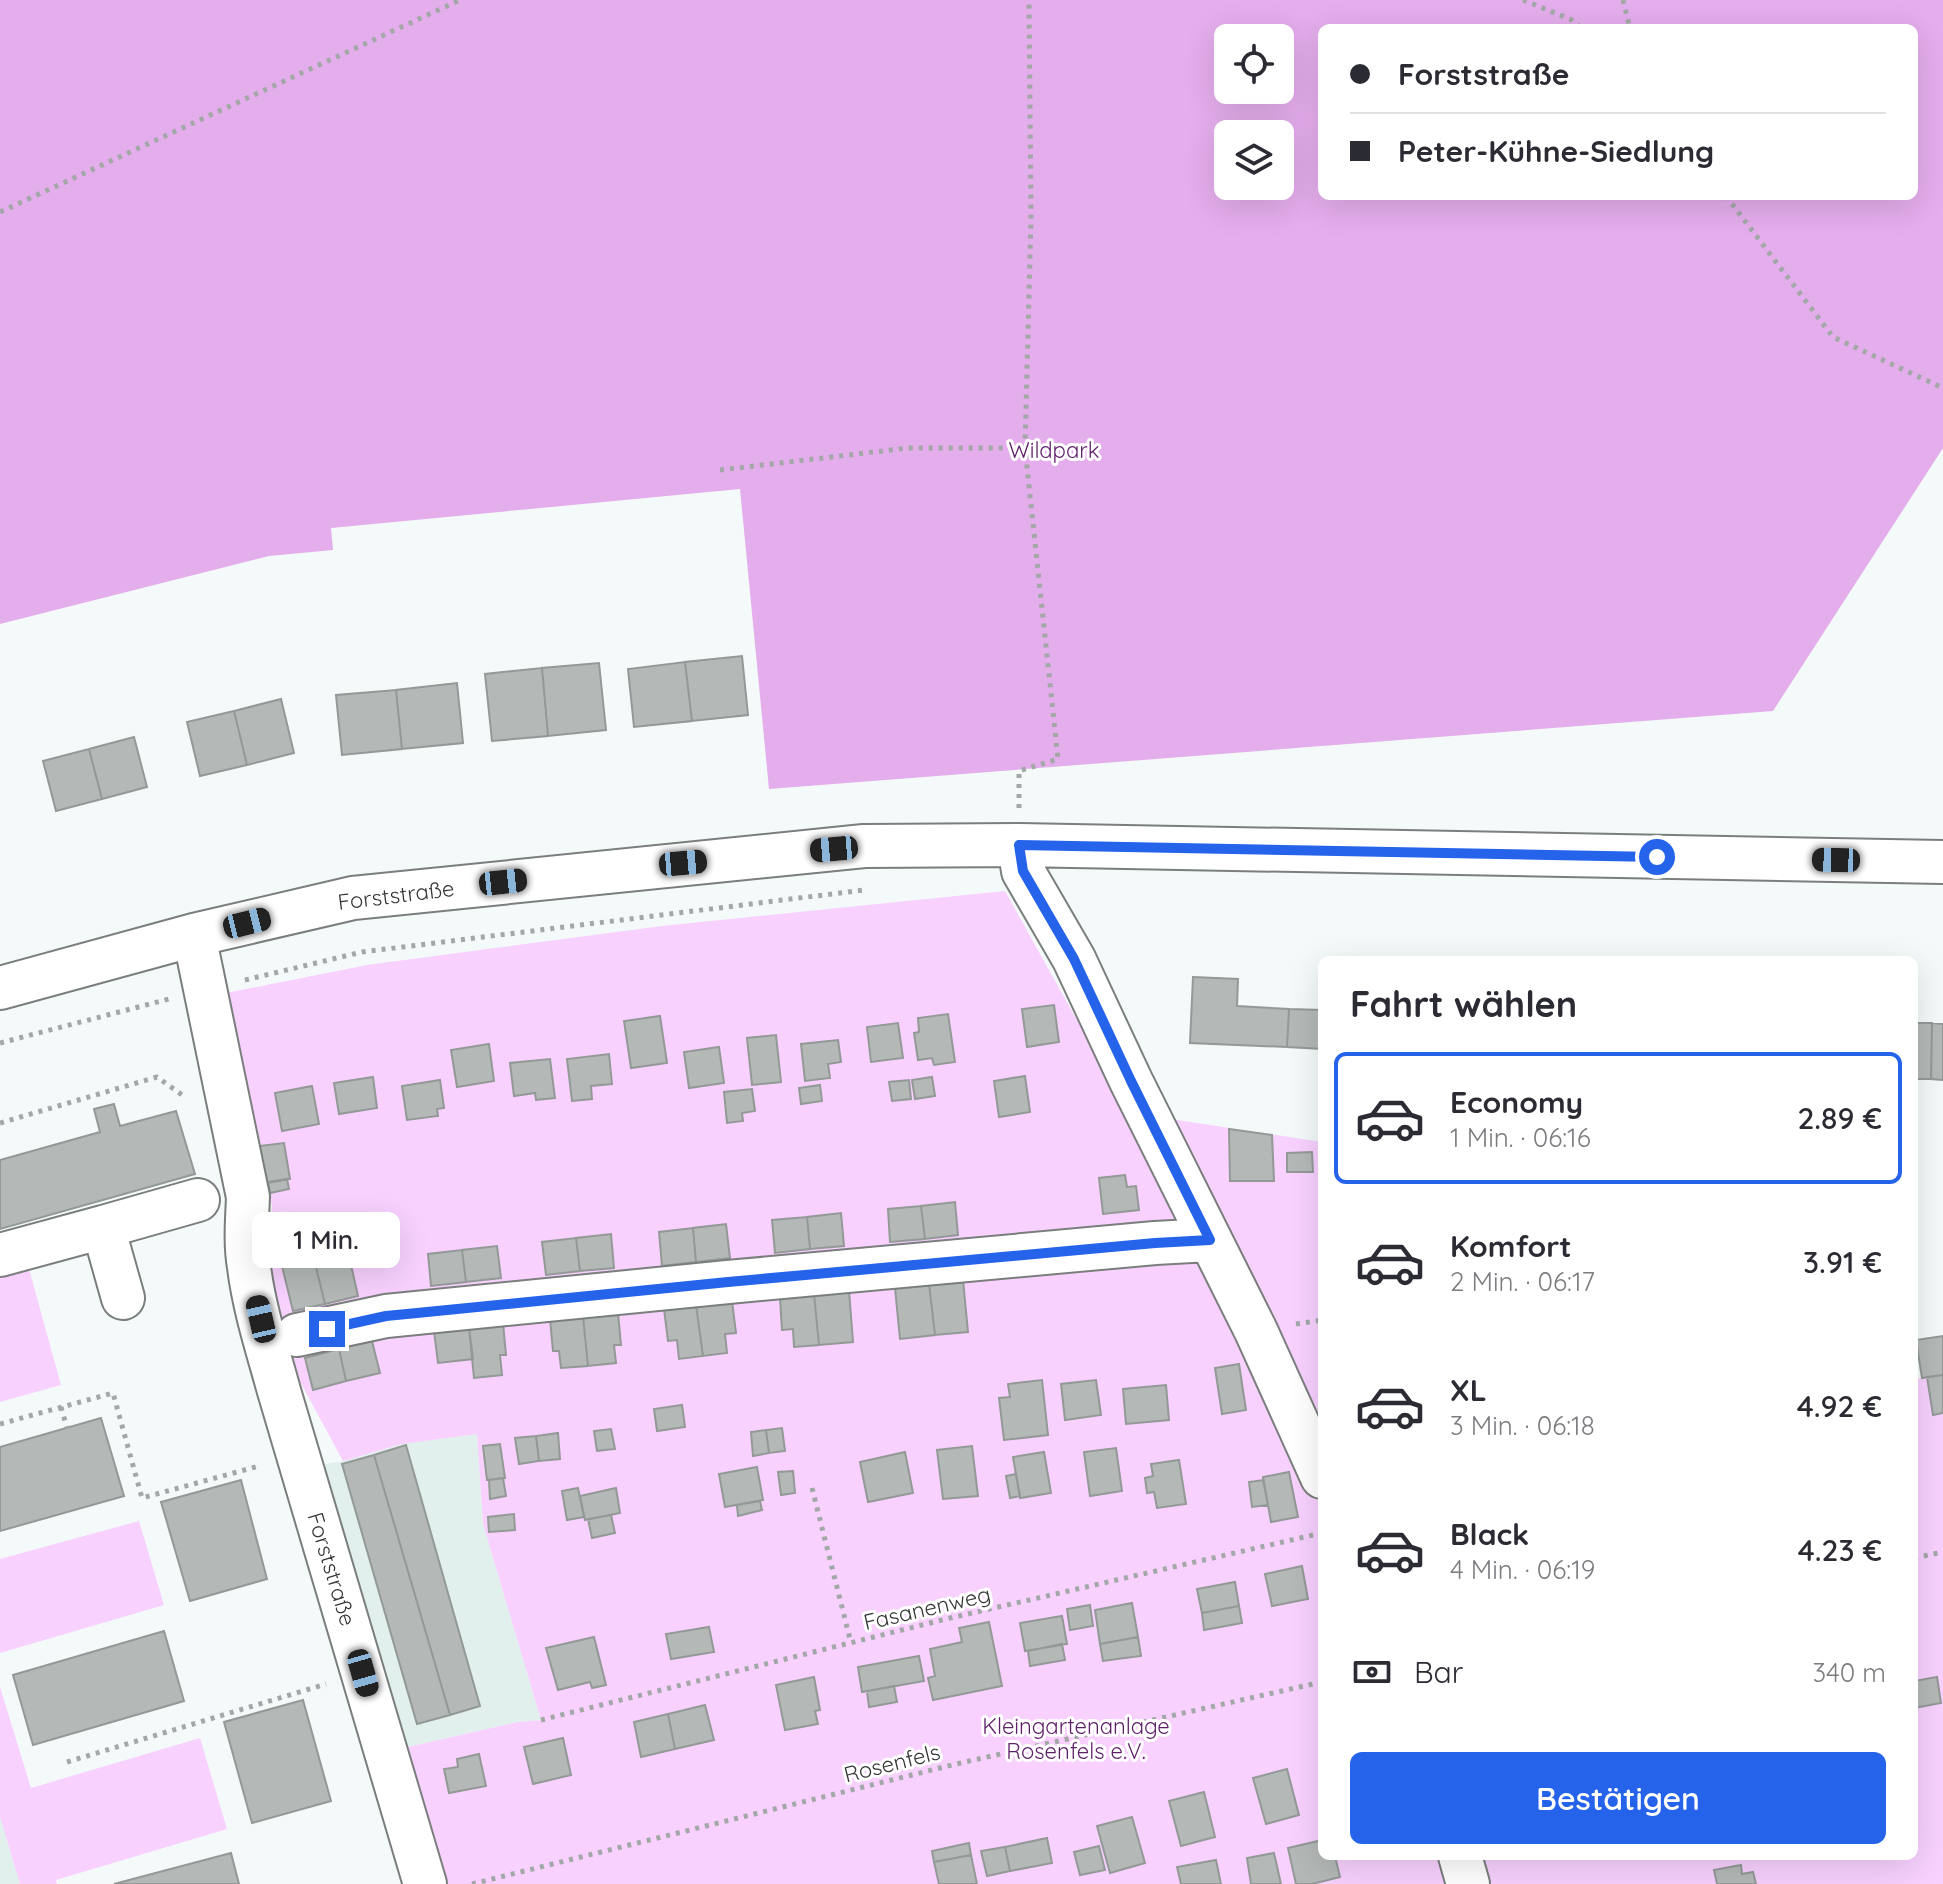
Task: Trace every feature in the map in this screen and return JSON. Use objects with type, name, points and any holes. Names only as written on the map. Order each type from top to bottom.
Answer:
[{"type":"street","name":"Forststraße","points":[[0,988],[194,935],[353,898],[864,846],[1019,845],[1943,862]]},
{"type":"street","points":[[1019,845],[1023,871],[1074,959],[1131,1081],[1256,1331],[1318,1468]]},
{"type":"street","name":"Forststraße","points":[[194,935],[248,1197],[246,1239],[249,1268],[281,1340],[298,1455],[425,1884]]},
{"type":"street","points":[[0,1255],[198,1200]]},
{"type":"street","points":[[103,1227],[123,1298]]},
{"type":"street","points":[[281,1340],[386,1316],[728,1282],[1210,1240]]},
{"type":"street","points":[[1461,1860],[1468,1884]]},
{"type":"path","points":[[0,212],[460,0]]},
{"type":"path","points":[[1019,845],[1019,771],[1058,759],[1025,448],[1031,218],[1029,0]]},
{"type":"path","points":[[1523,0],[1576,24]]},
{"type":"path","points":[[1623,0],[1629,24]]},
{"type":"path","points":[[1729,200],[1833,337],[1943,388]]},
{"type":"path","points":[[720,470],[908,448],[1025,448]]},
{"type":"path","points":[[0,1043],[362,952],[865,890]]},
{"type":"path","points":[[0,1123],[157,1077],[186,1097]]},
{"type":"path","points":[[0,1424],[113,1393],[142,1498],[298,1455]]},
{"type":"path","points":[[61,1407],[67,1428]]},
{"type":"path","points":[[812,1488],[851,1643]]},
{"type":"path","name":"Fasanenweg","points":[[541,1720],[851,1643],[1318,1534]]},
{"type":"path","points":[[1918,1557],[1943,1552]]},
{"type":"path","points":[[67,1762],[363,1673]]},
{"type":"path","name":"Rosenfels","points":[[472,1884],[941,1768],[1318,1683]]},
{"type":"shaded area","points":[[477,1433],[483,1524],[541,1720],[518,1722],[386,1752],[304,1468],[343,1461],[402,1444]]},
{"type":"shaded area","points":[[0,1817],[20,1884],[0,1884]]},
{"type":"green space","name":"Wildpark","points":[[0,0],[1943,0],[1943,448],[1773,711],[769,789],[740,489],[331,528],[333,550],[269,556],[0,624]]},
{"type":"green space","name":"Kleingartenanlage Rosenfels e.V.","points":[[1005,891],[1093,1049],[1171,1119],[1318,1141],[1318,1860],[1918,1860],[1918,1378],[1943,1375],[1943,1884],[425,1884],[386,1752],[518,1722],[541,1720],[483,1524],[477,1434],[402,1444],[343,1461],[284,1352],[266,1256],[272,1206],[221,994],[367,965],[662,926]]},
{"type":"green space","points":[[26,1258],[61,1385],[0,1402],[0,1265]]},
{"type":"green space","points":[[139,1521],[164,1605],[0,1653],[0,1559]]},
{"type":"green space","points":[[0,1687],[31,1788],[200,1738],[227,1829],[56,1880],[57,1884],[20,1884],[0,1817]]},
{"type":"building","points":[[742,656],[748,715],[692,721],[685,662]]},
{"type":"building","points":[[685,662],[692,721],[634,727],[628,669]]},
{"type":"building","points":[[599,663],[606,730],[548,736],[542,668]]},
{"type":"building","points":[[542,668],[548,736],[492,741],[485,674]]},
{"type":"building","points":[[457,683],[463,743],[402,749],[396,690]]},
{"type":"building","points":[[396,690],[402,749],[342,755],[336,695]]},
{"type":"building","points":[[281,699],[294,753],[247,765],[234,711]]},
{"type":"building","points":[[234,711],[247,765],[200,776],[187,722]]},
{"type":"building","points":[[134,737],[147,787],[102,799],[89,749]]},
{"type":"building","points":[[89,749],[102,799],[56,811],[43,761]]},
{"type":"building","points":[[1193,977],[1238,979],[1237,1006],[1289,1009],[1287,1047],[1190,1043]]},
{"type":"building","points":[[1054,1005],[1059,1042],[1027,1047],[1022,1009]]},
{"type":"building","points":[[1289,1009],[1318,1010],[1318,1049],[1287,1047]]},
{"type":"building","points":[[948,1014],[955,1062],[934,1065],[932,1058],[918,1060],[914,1033],[919,1032],[918,1018]]},
{"type":"building","points":[[660,1016],[667,1063],[631,1068],[624,1021]]},
{"type":"building","points":[[898,1023],[903,1058],[871,1062],[867,1027]]},
{"type":"building","points":[[1918,1023],[1932,1023],[1931,1079],[1918,1079]]},
{"type":"building","points":[[1932,1023],[1943,1024],[1943,1080],[1931,1079]]},
{"type":"building","points":[[776,1035],[781,1082],[752,1085],[747,1038]]},
{"type":"building","points":[[838,1040],[841,1062],[828,1064],[830,1078],[805,1081],[801,1044]]},
{"type":"building","points":[[489,1044],[494,1081],[457,1087],[451,1050]]},
{"type":"building","points":[[719,1047],[724,1083],[689,1088],[684,1052]]},
{"type":"building","points":[[609,1054],[612,1084],[591,1086],[592,1099],[572,1101],[567,1059]]},
{"type":"building","points":[[550,1059],[555,1098],[536,1100],[535,1093],[514,1096],[510,1063]]},
{"type":"building","points":[[1025,1076],[1030,1112],[999,1117],[994,1081]]},
{"type":"building","points":[[373,1077],[377,1108],[339,1114],[334,1083]]},
{"type":"building","points":[[932,1077],[935,1096],[915,1099],[912,1080]]},
{"type":"building","points":[[440,1080],[444,1108],[437,1109],[438,1116],[407,1120],[402,1086]]},
{"type":"building","points":[[909,1080],[911,1099],[892,1101],[889,1082]]},
{"type":"building","points":[[820,1085],[822,1101],[801,1104],[799,1088]]},
{"type":"building","points":[[312,1086],[319,1124],[282,1131],[275,1093]]},
{"type":"building","points":[[752,1089],[755,1111],[742,1113],[743,1121],[727,1123],[724,1092]]},
{"type":"building","points":[[114,1104],[120,1126],[176,1111],[195,1174],[0,1229],[0,1160],[100,1132],[94,1109]]},
{"type":"building","points":[[1229,1129],[1272,1135],[1274,1181],[1230,1181]]},
{"type":"building","points":[[284,1143],[290,1179],[267,1183],[259,1146]]},
{"type":"building","points":[[1312,1152],[1313,1172],[1287,1172],[1287,1153]]},
{"type":"building","points":[[1125,1175],[1127,1187],[1136,1186],[1139,1210],[1103,1214],[1099,1178]]},
{"type":"building","points":[[287,1179],[289,1189],[270,1193],[268,1182]]},
{"type":"building","points":[[955,1202],[958,1235],[925,1239],[921,1206]]},
{"type":"building","points":[[921,1206],[925,1239],[890,1242],[888,1209]]},
{"type":"building","points":[[841,1213],[844,1246],[810,1249],[807,1217]]},
{"type":"building","points":[[807,1217],[810,1249],[775,1253],[772,1220]]},
{"type":"building","points":[[726,1224],[730,1258],[696,1262],[693,1228]]},
{"type":"building","points":[[693,1228],[696,1262],[662,1266],[659,1232]]},
{"type":"building","points":[[611,1234],[614,1268],[580,1271],[576,1238]]},
{"type":"building","points":[[576,1238],[580,1271],[546,1275],[542,1242]]},
{"type":"building","points":[[497,1246],[501,1278],[466,1282],[462,1250]]},
{"type":"building","points":[[347,1247],[358,1296],[325,1304],[313,1255]]},
{"type":"building","points":[[462,1250],[466,1282],[431,1286],[428,1254]]},
{"type":"building","points":[[313,1255],[325,1304],[293,1311],[281,1262]]},
{"type":"building","points":[[963,1280],[968,1332],[935,1335],[929,1284]]},
{"type":"building","points":[[929,1284],[935,1335],[900,1339],[895,1288]]},
{"type":"building","points":[[849,1291],[853,1342],[819,1345],[814,1294]]},
{"type":"building","points":[[814,1294],[819,1345],[794,1347],[793,1329],[782,1330],[780,1298]]},
{"type":"building","points":[[732,1301],[736,1333],[725,1334],[727,1353],[703,1356],[696,1305]]},
{"type":"building","points":[[696,1305],[703,1356],[679,1359],[677,1340],[668,1341],[664,1309]]},
{"type":"building","points":[[618,1313],[621,1345],[614,1345],[616,1363],[588,1366],[583,1316]]},
{"type":"building","points":[[583,1316],[588,1366],[561,1368],[559,1351],[553,1351],[550,1319]]},
{"type":"building","points":[[503,1323],[506,1355],[500,1355],[502,1375],[474,1378],[469,1327]]},
{"type":"building","points":[[469,1327],[473,1359],[438,1363],[434,1331]]},
{"type":"building","points":[[1943,1336],[1943,1375],[1922,1378],[1918,1340]]},
{"type":"building","points":[[372,1341],[380,1373],[346,1381],[339,1349]]},
{"type":"building","points":[[339,1349],[346,1381],[313,1390],[305,1358]]},
{"type":"building","points":[[1239,1364],[1246,1410],[1222,1414],[1215,1368]]},
{"type":"building","points":[[1943,1375],[1943,1413],[1933,1415],[1927,1377]]},
{"type":"building","points":[[1042,1380],[1048,1435],[1004,1440],[999,1398],[1010,1397],[1008,1384]]},
{"type":"building","points":[[1096,1380],[1101,1415],[1065,1420],[1061,1384]]},
{"type":"building","points":[[1166,1385],[1169,1420],[1126,1424],[1123,1389]]},
{"type":"building","points":[[682,1405],[685,1427],[657,1431],[654,1409]]},
{"type":"building","points":[[101,1418],[124,1496],[0,1531],[0,1447]]},
{"type":"building","points":[[782,1428],[785,1451],[769,1453],[766,1430]]},
{"type":"building","points":[[611,1429],[615,1449],[597,1451],[594,1431]]},
{"type":"building","points":[[766,1430],[769,1453],[753,1456],[751,1432]]},
{"type":"building","points":[[558,1433],[560,1459],[539,1461],[536,1436]]},
{"type":"building","points":[[536,1436],[539,1461],[519,1464],[515,1438]]},
{"type":"building","points":[[500,1444],[505,1478],[487,1480],[483,1446]]},
{"type":"building","points":[[406,1445],[480,1706],[450,1715],[374,1455]]},
{"type":"building","points":[[972,1446],[978,1496],[943,1499],[937,1450]]},
{"type":"building","points":[[1116,1448],[1122,1491],[1090,1496],[1084,1452]]},
{"type":"building","points":[[905,1452],[913,1493],[868,1502],[860,1462]]},
{"type":"building","points":[[1044,1452],[1051,1493],[1020,1498],[1013,1457]]},
{"type":"building","points":[[374,1455],[450,1715],[417,1724],[342,1464]]},
{"type":"building","points":[[1179,1460],[1186,1504],[1157,1508],[1154,1492],[1147,1493],[1145,1478],[1153,1476],[1151,1464]]},
{"type":"building","points":[[757,1467],[763,1500],[725,1507],[719,1474]]},
{"type":"building","points":[[793,1471],[795,1493],[781,1495],[778,1472]]},
{"type":"building","points":[[1289,1472],[1298,1517],[1271,1522],[1263,1477]]},
{"type":"building","points":[[1016,1474],[1020,1496],[1010,1498],[1006,1476]]},
{"type":"building","points":[[503,1478],[506,1496],[490,1499],[489,1480]]},
{"type":"building","points":[[241,1480],[267,1579],[190,1601],[161,1502]]},
{"type":"building","points":[[1263,1480],[1268,1505],[1252,1507],[1249,1482]]},
{"type":"building","points":[[578,1488],[584,1517],[567,1520],[562,1491]]},
{"type":"building","points":[[616,1488],[620,1513],[585,1520],[580,1496]]},
{"type":"building","points":[[760,1501],[762,1510],[738,1516],[737,1505]]},
{"type":"building","points":[[514,1514],[515,1530],[489,1532],[488,1517]]},
{"type":"building","points":[[611,1515],[615,1533],[592,1538],[588,1519]]},
{"type":"building","points":[[1302,1566],[1308,1599],[1272,1606],[1265,1574]]},
{"type":"building","points":[[1235,1582],[1239,1606],[1202,1613],[1197,1589]]},
{"type":"building","points":[[1132,1603],[1138,1637],[1100,1644],[1095,1610]]},
{"type":"building","points":[[1090,1605],[1093,1626],[1070,1630],[1067,1609]]},
{"type":"building","points":[[1239,1606],[1242,1623],[1204,1630],[1202,1613]]},
{"type":"building","points":[[1062,1616],[1067,1644],[1025,1651],[1020,1623]]},
{"type":"building","points":[[989,1622],[1002,1686],[933,1700],[928,1678],[935,1676],[930,1649],[962,1642],[959,1628]]},
{"type":"building","points":[[709,1627],[714,1652],[671,1659],[666,1634]]},
{"type":"building","points":[[164,1631],[184,1701],[33,1745],[13,1675]]},
{"type":"building","points":[[594,1637],[606,1685],[592,1688],[590,1682],[558,1690],[546,1648]]},
{"type":"building","points":[[1138,1637],[1141,1656],[1103,1661],[1100,1644]]},
{"type":"building","points":[[1062,1644],[1065,1660],[1030,1666],[1028,1651]]},
{"type":"building","points":[[919,1656],[924,1681],[862,1692],[858,1667]]},
{"type":"building","points":[[814,1677],[820,1710],[815,1711],[818,1724],[785,1730],[776,1685]]},
{"type":"building","points":[[1937,1677],[1941,1703],[1918,1707],[1918,1680]]},
{"type":"building","points":[[894,1686],[897,1702],[869,1707],[867,1691]]},
{"type":"building","points":[[303,1700],[331,1801],[252,1823],[224,1722]]},
{"type":"building","points":[[705,1705],[714,1740],[675,1749],[668,1714]]},
{"type":"building","points":[[668,1714],[675,1749],[641,1757],[634,1722]]},
{"type":"building","points":[[563,1738],[571,1775],[533,1784],[524,1747]]},
{"type":"building","points":[[479,1754],[486,1786],[449,1793],[444,1769],[458,1767],[457,1759]]},
{"type":"building","points":[[1287,1769],[1299,1815],[1266,1824],[1253,1778]]},
{"type":"building","points":[[1204,1792],[1215,1837],[1181,1846],[1169,1801]]},
{"type":"building","points":[[1132,1817],[1145,1863],[1110,1873],[1097,1826]]},
{"type":"building","points":[[1047,1838],[1052,1863],[1010,1871],[1005,1847]]},
{"type":"building","points":[[1318,1841],[1318,1860],[1336,1860],[1340,1877],[1312,1884],[1296,1884],[1288,1848]]},
{"type":"building","points":[[969,1843],[971,1855],[934,1862],[932,1851]]},
{"type":"building","points":[[1099,1846],[1105,1870],[1080,1875],[1074,1852]]},
{"type":"building","points":[[1005,1847],[1010,1871],[987,1876],[981,1851]]},
{"type":"building","points":[[231,1853],[239,1884],[114,1884]]},
{"type":"building","points":[[1274,1853],[1281,1884],[1251,1884],[1247,1858]]},
{"type":"building","points":[[971,1855],[977,1884],[939,1884],[934,1862]]},
{"type":"building","points":[[1216,1860],[1221,1884],[1181,1884],[1177,1867]]},
{"type":"building","points":[[1741,1865],[1742,1874],[1753,1872],[1756,1884],[1717,1884],[1714,1870]]},
{"type":"route","points":[[327,1329],[386,1316],[728,1282],[1210,1240],[1074,959],[1023,871],[1019,845],[1657,857]]}]
